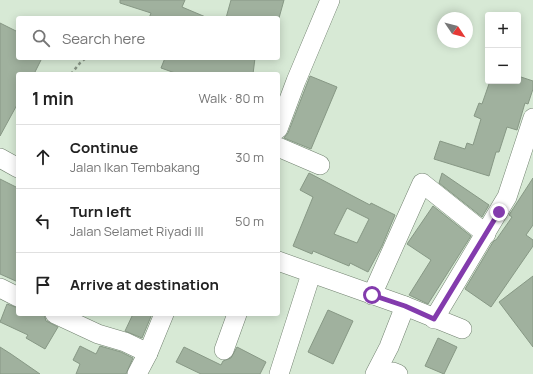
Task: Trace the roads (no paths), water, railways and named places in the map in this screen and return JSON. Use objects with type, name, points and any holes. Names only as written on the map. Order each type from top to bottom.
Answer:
[{"type":"street","points":[[280,124],[330,0]]},
{"type":"street","points":[[434,319],[507,197],[533,118]]},
{"type":"street","points":[[280,148],[320,165]]},
{"type":"street","points":[[372,295],[422,183],[486,234]]},
{"type":"street","points":[[280,263],[405,306],[434,319],[462,329]]},
{"type":"street","points":[[278,374],[311,274]]},
{"type":"street","points":[[0,288],[16,296]]},
{"type":"street","points":[[388,373],[389,348],[405,306]]},
{"type":"street","points":[[59,316],[98,334],[125,342],[148,353]]},
{"type":"street","points":[[137,374],[148,353],[163,316]]},
{"type":"street","points":[[224,350],[236,316]]}]
